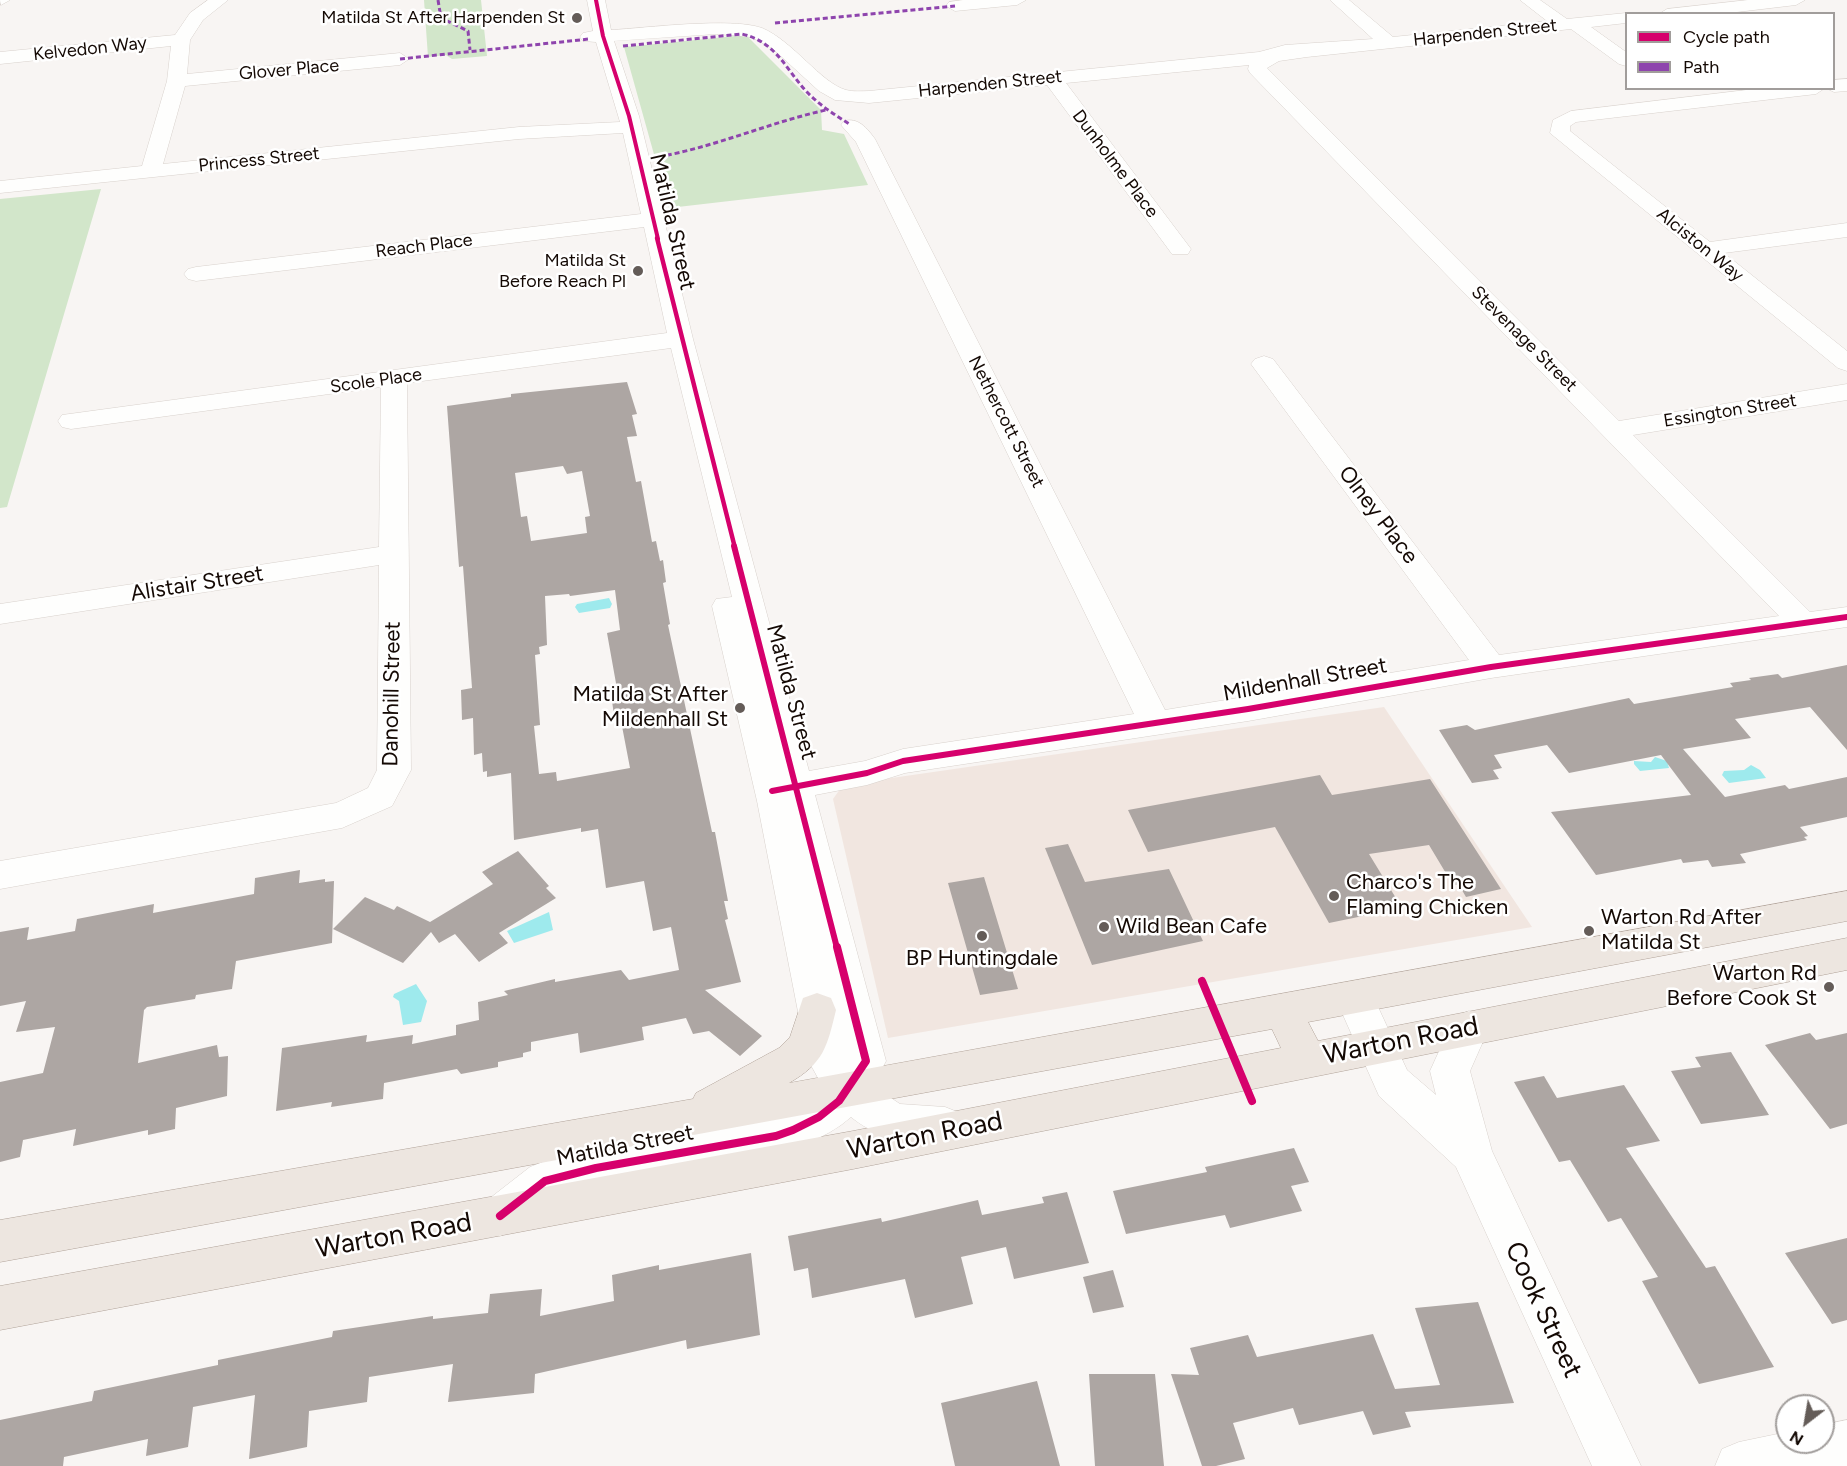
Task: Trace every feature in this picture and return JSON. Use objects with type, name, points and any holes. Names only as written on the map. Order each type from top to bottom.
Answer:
[{"type":"main road","points":[[0,1241],[685,1120],[1847,906]]},
{"type":"main road","name":"Warton Road","points":[[0,1308],[1143,1095],[1306,1060],[1847,954]]},
{"type":"main road","points":[[1494,971],[1524,1017]]},
{"type":"main road","points":[[685,1120],[792,1060],[807,1046],[817,1010]]},
{"type":"main road","points":[[1283,1010],[1306,1060]]},
{"type":"street","points":[[151,171],[177,81],[181,40],[196,17],[219,0]]},
{"type":"street","name":"Matilda Street","points":[[500,1216],[545,1181],[596,1168],[776,1136],[803,1126],[826,1115],[850,1090],[866,1061],[782,780],[672,341],[622,122],[583,0]]},
{"type":"street","name":"Matilda Street","points":[[596,0],[597,40]]},
{"type":"street","points":[[955,6],[1017,0]]},
{"type":"street","points":[[1339,0],[1389,43]]},
{"type":"street","points":[[1529,0],[1625,59]]},
{"type":"street","points":[[1685,12],[1796,0]]},
{"type":"street","name":"Harpenden Street","points":[[1258,61],[1253,54],[1307,51],[1625,18]]},
{"type":"street","name":"Harpenden Street","points":[[755,32],[775,23]]},
{"type":"street","name":"Harpenden Street","points":[[597,40],[717,29],[755,32],[770,38],[826,87],[842,96],[869,97],[1052,78],[1258,61],[1307,51]]},
{"type":"street","name":"Kelvedon Way","points":[[0,58],[181,40]]},
{"type":"street","name":"Glover Place","points":[[177,81],[400,59]]},
{"type":"street","name":"Stevenage Street","points":[[1258,61],[1804,624]]},
{"type":"street","name":"Dunholme Place","points":[[1052,78],[1180,249]]},
{"type":"street","points":[[1670,90],[1688,104]]},
{"type":"street","points":[[1538,119],[1560,124],[1571,117],[1800,90]]},
{"type":"street","name":"Princess Street","points":[[0,187],[622,122]]},
{"type":"street","name":"Alciston Way","points":[[1560,124],[1560,133],[1847,363]]},
{"type":"street","name":"Nethercott Street","points":[[851,125],[865,139],[1143,696],[1154,723]]},
{"type":"street","name":"Reach Place","points":[[196,274],[643,220]]},
{"type":"street","points":[[1706,249],[1847,230]]},
{"type":"street","name":"Scole Place","points":[[71,421],[672,341]]},
{"type":"street","name":"Olney Place","points":[[1264,364],[1491,667]]},
{"type":"street","name":"Danohill Street","points":[[0,876],[342,816],[380,797],[394,770],[394,379]]},
{"type":"street","name":"Essington Street","points":[[1614,430],[1847,392]]},
{"type":"street","name":"Alistair Street","points":[[0,614],[393,554]]},
{"type":"street","name":"Mildenhall Street","points":[[782,780],[867,773],[903,761],[1154,723],[1491,667],[1847,617]]},
{"type":"street","name":"Matilda Street","points":[[782,780],[817,1010],[827,1058],[834,1071],[850,1090],[871,1108],[902,1123],[969,1127]]},
{"type":"street","name":"Cook Street","points":[[1354,997],[1393,1083],[1471,1153]]},
{"type":"street","name":"Cook Street","points":[[1469,1028],[1450,1071],[1471,1153],[1617,1466]]},
{"type":"street","points":[[1739,1466],[1847,1444]]},
{"type":"shaded area","points":[[1384,707],[1532,927],[888,1038],[833,799],[843,785]]},
{"type":"green space","points":[[424,0],[481,0],[487,56],[452,59],[446,55],[428,57]]},
{"type":"green space","points":[[746,35],[821,110],[822,130],[844,134],[868,185],[669,208],[624,47]]},
{"type":"green space","points":[[101,189],[7,507],[0,508],[0,199]]},
{"type":"water","points":[[609,598],[612,604],[610,608],[579,613],[575,607],[577,604]]},
{"type":"water","points":[[1655,757],[1667,761],[1669,768],[1640,771],[1634,764],[1634,761],[1651,762]]},
{"type":"water","points":[[1751,765],[1760,770],[1766,778],[1729,783],[1722,775],[1724,771],[1744,770]]},
{"type":"water","points":[[549,912],[553,930],[514,943],[507,931]]},
{"type":"water","points":[[416,984],[427,1001],[421,1022],[403,1025],[399,1001],[393,997],[394,994]]},
{"type":"building","points":[[627,382],[637,414],[632,415],[637,436],[627,437],[636,482],[641,481],[652,542],[656,541],[660,561],[663,560],[666,582],[663,583],[670,624],[668,625],[712,832],[715,832],[728,901],[724,901],[728,919],[725,920],[741,982],[705,990],[762,1036],[740,1056],[709,1031],[693,1034],[686,1018],[642,1027],[644,1040],[580,1053],[578,1033],[531,1042],[531,1051],[523,1053],[523,1057],[498,1062],[498,1067],[461,1074],[457,1069],[384,1083],[383,1099],[331,1107],[332,1102],[276,1111],[282,1048],[367,1035],[366,1042],[413,1035],[412,1044],[456,1035],[456,1025],[479,1020],[478,1002],[508,995],[504,991],[555,979],[555,982],[621,970],[629,980],[679,970],[671,927],[653,931],[644,881],[606,888],[598,829],[581,832],[581,828],[514,840],[511,773],[487,777],[487,771],[483,772],[482,753],[474,755],[473,718],[462,720],[461,690],[472,688],[463,566],[459,567],[447,406],[511,397],[511,394]],"holes":[[[563,466],[567,474],[582,471],[590,516],[585,517],[587,533],[531,541],[527,516],[521,517],[515,473]],[[615,590],[620,630],[607,633],[619,700],[612,701],[615,722],[621,721],[630,768],[557,781],[556,772],[539,774],[534,726],[540,725],[535,655],[540,654],[539,647],[547,645],[545,596],[569,594],[570,596]]]},
{"type":"building","points":[[1847,665],[1847,750],[1810,707],[1735,719],[1751,738],[1683,749],[1725,797],[1785,785],[1789,789],[1847,777],[1847,817],[1800,827],[1808,836],[1804,837],[1807,840],[1740,854],[1746,863],[1712,867],[1708,860],[1683,863],[1681,859],[1596,875],[1551,812],[1691,795],[1661,755],[1569,773],[1547,745],[1494,755],[1502,768],[1493,770],[1499,779],[1472,783],[1439,730],[1467,725],[1475,730],[1629,698],[1634,704],[1733,687],[1730,683],[1751,680],[1749,678],[1778,674],[1782,678]]},
{"type":"building","points":[[1320,775],[1332,795],[1430,779],[1501,889],[1466,897],[1459,885],[1453,885],[1429,845],[1369,854],[1402,908],[1329,923],[1275,827],[1148,852],[1128,810]]},
{"type":"building","points":[[1068,844],[1085,882],[1169,869],[1203,941],[1092,965],[1045,848]]},
{"type":"building","points":[[518,851],[549,886],[546,888],[556,898],[499,933],[508,943],[479,962],[455,934],[439,943],[431,932],[403,963],[333,929],[365,897],[394,910],[397,906],[430,922],[493,884],[482,872]]},
{"type":"building","points":[[300,870],[299,883],[325,879],[325,882],[334,881],[332,943],[236,961],[232,989],[196,995],[195,999],[147,1007],[144,1010],[138,1063],[217,1045],[219,1057],[228,1056],[227,1096],[176,1108],[175,1129],[148,1135],[148,1130],[73,1146],[76,1129],[23,1140],[20,1157],[0,1162],[0,1082],[43,1073],[55,1027],[16,1032],[26,1001],[0,1006],[0,932],[29,927],[27,940],[75,931],[77,919],[154,904],[153,913],[254,894],[255,878]]},
{"type":"building","name":"BP Huntingdale","points":[[984,877],[1018,989],[980,995],[948,883]]},
{"type":"building","points":[[1810,1033],[1816,1040],[1847,1033],[1847,1124],[1830,1129],[1765,1045]]},
{"type":"building","points":[[1731,1052],[1769,1115],[1701,1124],[1671,1071],[1701,1067],[1695,1057]]},
{"type":"building","points":[[1544,1076],[1557,1098],[1624,1085],[1660,1141],[1626,1148],[1706,1268],[1715,1266],[1774,1367],[1699,1384],[1642,1281],[1658,1277],[1621,1218],[1608,1222],[1570,1160],[1559,1162],[1514,1082]]},
{"type":"building","points":[[1294,1148],[1309,1182],[1291,1186],[1302,1211],[1230,1228],[1225,1215],[1126,1234],[1113,1191],[1207,1172],[1205,1167]]},
{"type":"building","points":[[1067,1192],[1089,1263],[1014,1279],[1006,1247],[961,1257],[973,1304],[915,1318],[905,1279],[812,1298],[808,1268],[794,1271],[788,1236],[881,1218],[882,1222],[978,1200],[982,1215],[1044,1203],[1042,1197]]},
{"type":"building","points":[[1847,1238],[1847,1320],[1832,1324],[1785,1253]]},
{"type":"building","points":[[751,1253],[760,1335],[687,1349],[686,1340],[535,1374],[534,1393],[448,1402],[453,1364],[369,1377],[367,1402],[309,1411],[307,1447],[249,1459],[255,1395],[193,1407],[188,1447],[146,1456],[148,1439],[64,1457],[63,1466],[0,1466],[0,1420],[92,1401],[94,1391],[218,1365],[218,1360],[332,1337],[333,1331],[433,1316],[433,1319],[488,1313],[490,1294],[542,1289],[540,1316],[614,1301],[612,1275],[659,1265],[659,1270]]},
{"type":"building","points":[[1113,1270],[1124,1307],[1093,1313],[1083,1277]]},
{"type":"building","points":[[1478,1302],[1514,1403],[1405,1412],[1411,1427],[1373,1435],[1363,1411],[1299,1425],[1293,1408],[1233,1423],[1245,1459],[1216,1466],[1202,1466],[1171,1374],[1199,1375],[1190,1348],[1248,1335],[1257,1357],[1373,1334],[1395,1389],[1440,1385],[1415,1308]]},
{"type":"building","points":[[1089,1374],[1155,1374],[1164,1466],[1095,1466]]},
{"type":"building","points":[[1037,1381],[1060,1466],[955,1466],[941,1403]]},
{"type":"marked path","points":[[438,0],[441,18],[468,31],[470,50]]},
{"type":"marked path","points":[[775,23],[955,6]]},
{"type":"marked path","points":[[623,46],[742,34],[754,37],[779,55],[811,96],[827,110],[851,125]]},
{"type":"marked path","points":[[400,59],[589,39]]},
{"type":"marked path","points":[[651,158],[695,150],[781,121],[826,110]]},
{"type":"cycle path","points":[[500,1216],[545,1181],[596,1168],[776,1136],[793,1130],[819,1117],[839,1101],[866,1061],[681,339],[629,116],[603,36],[596,0]]},
{"type":"cycle path","points":[[772,791],[867,773],[903,761],[1248,709],[1491,667],[1847,617]]},
{"type":"cycle path","points":[[1202,981],[1252,1101]]},
{"type":"place","name":"Matilda St After Harpenden St","points":[[577,18]]},
{"type":"place","name":"Matilda St Before Reach Pl","points":[[638,271]]},
{"type":"place","name":"Matilda St After Mildenhall St","points":[[740,708]]},
{"type":"place","name":"Charco's The Flaming Chicken","points":[[1334,896]]},
{"type":"place","name":"Wild Bean Cafe","points":[[1104,927]]},
{"type":"place","name":"Warton Rd After Matilda St","points":[[1589,931]]},
{"type":"place","name":"BP Huntingdale","points":[[982,936]]},
{"type":"place","name":"Warton Rd Before Cook St","points":[[1829,987]]}]
